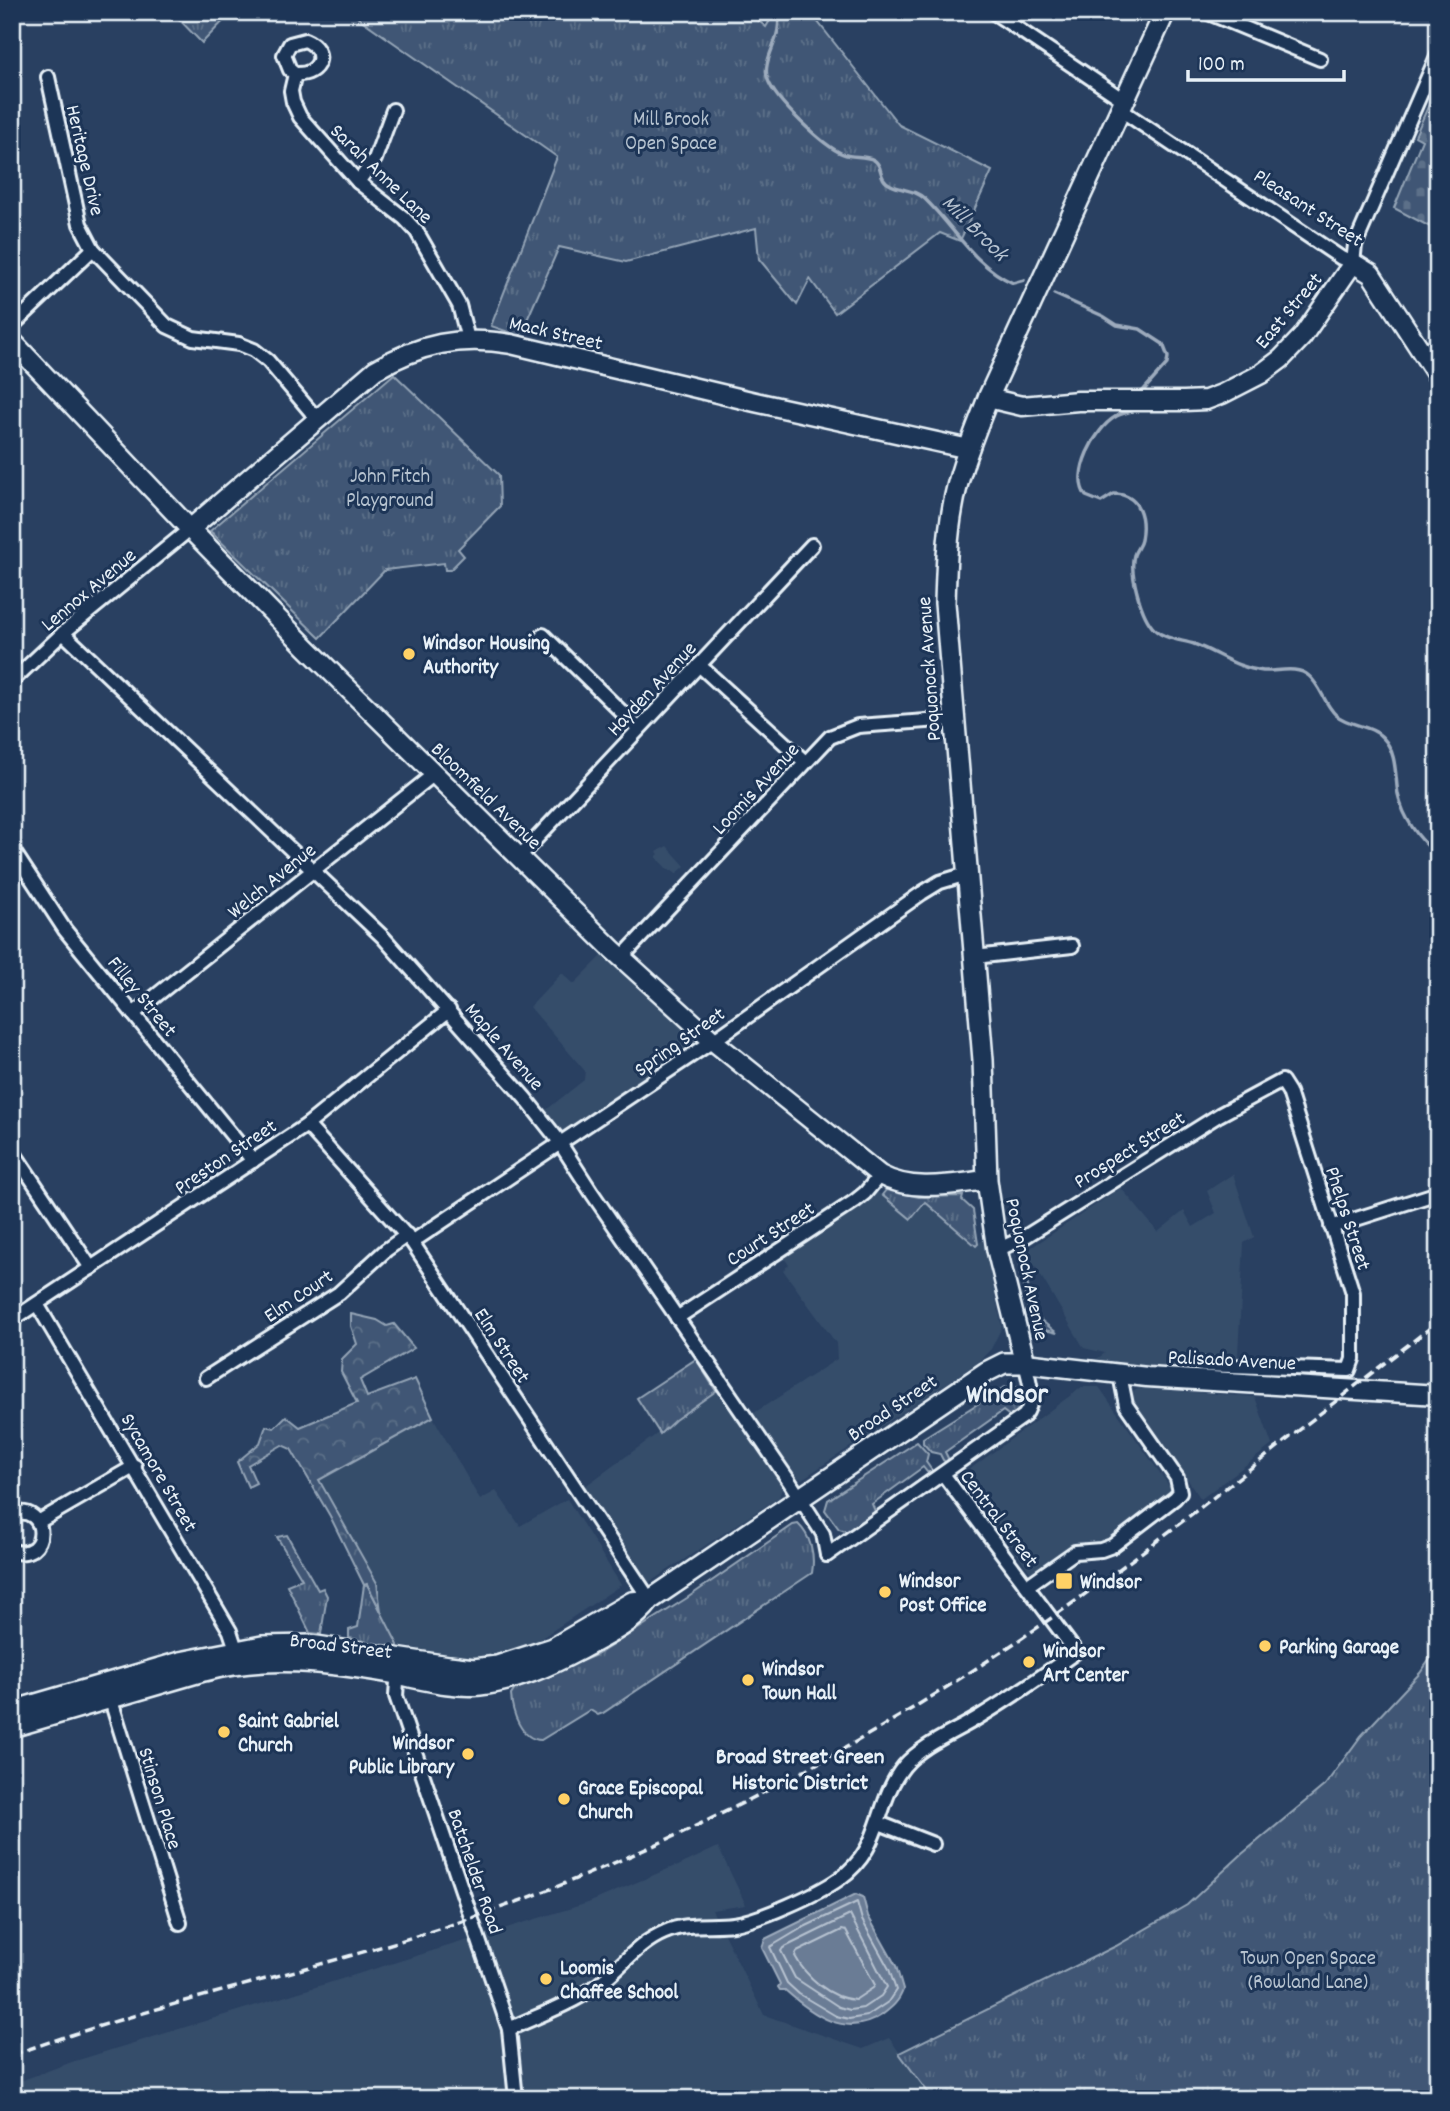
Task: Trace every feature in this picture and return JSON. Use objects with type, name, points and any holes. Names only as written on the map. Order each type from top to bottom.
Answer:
[{"type":"main road","name":"Poquonock Avenue","points":[[1025,1363],[997,1250],[988,1180],[983,1060],[945,603],[946,552],[953,503],[988,398],[1166,12]]},
{"type":"main road","name":"Pleasant Street","points":[[1353,263],[1371,274],[1438,377]]},
{"type":"main road","name":"East Street","points":[[988,398],[1022,406],[1078,401],[1206,400],[1261,374],[1281,359],[1302,337],[1353,263]]},
{"type":"main road","name":"Mack Street","points":[[190,529],[375,370],[422,347],[468,339],[511,344],[969,449]]},
{"type":"main road","name":"Bloomfield Avenue","points":[[12,341],[190,529],[433,775],[621,958],[713,1041],[880,1175],[918,1186],[988,1180]]},
{"type":"main road","name":"Broad Street","points":[[12,1711],[204,1671],[239,1656],[461,1667],[499,1673],[544,1660],[582,1632],[632,1602],[650,1600],[986,1372],[1004,1363],[1025,1363]]},
{"type":"main road","name":"Palisado Avenue","points":[[1025,1363],[1120,1375],[1438,1395]]},
{"type":"main road","name":"Broad Street","points":[[12,1727],[108,1691]]},
{"type":"street","name":"Pleasant Street","points":[[992,12],[1341,258],[1353,263]]},
{"type":"street","points":[[1206,12],[1320,59]]},
{"type":"street","name":"East Street","points":[[1353,263],[1355,245],[1438,54]]},
{"type":"street","name":"Sarah Anne Lane","points":[[295,74],[291,91],[300,117],[358,182],[418,232],[459,306],[468,339]]},
{"type":"street","name":"Heritage Drive","points":[[48,77],[80,223],[93,249],[167,326],[193,338],[239,344],[254,350],[268,361],[317,419]]},
{"type":"street","points":[[358,182],[375,159],[393,110]]},
{"type":"street","points":[[12,327],[93,249]]},
{"type":"street","name":"Lennox Avenue","points":[[12,681],[63,633],[190,529]]},
{"type":"street","name":"Hayden Avenue","points":[[518,858],[812,545]]},
{"type":"street","name":"Maple Avenue","points":[[63,633],[383,937],[519,1091],[561,1144],[799,1498],[825,1538],[827,1555],[943,1474]]},
{"type":"street","points":[[543,635],[639,729]]},
{"type":"street","points":[[699,664],[805,762]]},
{"type":"street","name":"Loomis Avenue","points":[[621,958],[830,737],[858,726],[954,719]]},
{"type":"street","name":"Welch Avenue","points":[[133,1014],[433,775]]},
{"type":"street","name":"Filley Street","points":[[12,849],[65,930],[253,1161]]},
{"type":"street","name":"Spring Street","points":[[410,1239],[561,1144],[713,1041],[922,893],[940,882],[967,874]]},
{"type":"street","points":[[975,957],[1072,946]]},
{"type":"street","name":"Preston Street","points":[[12,1320],[307,1125],[449,1010]]},
{"type":"street","name":"Phelps Street","points":[[1202,1365],[1349,1370],[1353,1359],[1353,1293],[1289,1092],[1282,1082]]},
{"type":"street","name":"Prospect Street","points":[[997,1250],[1023,1238],[1219,1115],[1282,1082]]},
{"type":"street","name":"Elm Street","points":[[307,1125],[410,1239],[650,1600]]},
{"type":"street","points":[[12,1150],[91,1268]]},
{"type":"street","name":"Court Street","points":[[677,1318],[855,1201],[880,1175]]},
{"type":"street","points":[[1331,1227],[1438,1193]]},
{"type":"street","name":"Elm Court","points":[[205,1378],[339,1293],[386,1250],[410,1239]]},
{"type":"street","name":"Sycamore Street","points":[[37,1304],[230,1631],[239,1656]]},
{"type":"street","points":[[943,1474],[1017,1423],[1027,1412],[1031,1395],[1025,1363]]},
{"type":"street","points":[[1027,1586],[1075,1552],[1101,1550],[1112,1546],[1180,1492],[1177,1478],[1126,1405],[1120,1375]]},
{"type":"street","points":[[38,1522],[135,1466]]},
{"type":"street","name":"Central Street","points":[[879,1823],[895,1781],[911,1760],[1076,1652],[943,1474]]},
{"type":"street","points":[[12,1514],[29,1514],[38,1522],[41,1536],[34,1548],[21,1553],[12,1551]]},
{"type":"street","name":"Batchelder Road","points":[[399,1666],[396,1696],[509,2029],[516,2099]]},
{"type":"street","name":"Stinson Place","points":[[108,1691],[180,1923]]},
{"type":"street","points":[[509,2029],[586,1993],[641,1945],[663,1933],[689,1926],[725,1925],[752,1920],[830,1885],[859,1861],[873,1840],[879,1823],[933,1844]]},
{"type":"shaded area","points":[[667,846],[685,866],[676,874],[668,870],[656,857],[659,854],[657,852]]},
{"type":"shaded area","points":[[604,954],[692,1036],[695,1044],[566,1133],[561,1131],[545,1111],[584,1080],[585,1071],[530,1007],[562,973],[574,984]]},
{"type":"shaded area","points":[[1233,1174],[1254,1237],[1244,1243],[1237,1372],[1137,1366],[1097,1359],[1105,1353],[1084,1348],[1026,1251],[1121,1188],[1158,1232],[1184,1211],[1193,1227],[1216,1213],[1207,1191]]},
{"type":"shaded area","points":[[876,1191],[911,1218],[925,1202],[976,1245],[983,1240],[1002,1327],[991,1349],[977,1363],[802,1479],[795,1477],[754,1413],[837,1359],[836,1343],[783,1270],[789,1265],[782,1255]]},
{"type":"shaded area","points":[[1082,1387],[1099,1387],[1172,1490],[1103,1545],[1072,1547],[1032,1575],[962,1475]]},
{"type":"shaded area","points":[[1139,1388],[1255,1397],[1272,1445],[1201,1499],[1132,1399],[1133,1392]]},
{"type":"shaded area","points":[[716,1391],[783,1485],[779,1497],[650,1582],[645,1581],[584,1487]]},
{"type":"shaded area","points":[[433,1417],[480,1500],[496,1491],[520,1526],[567,1499],[621,1585],[525,1649],[492,1657],[462,1657],[398,1645],[382,1616],[377,1583],[319,1480]]},
{"type":"shaded area","name":"Loomis Chaffee School","points":[[718,1847],[746,1905],[712,1910],[764,2015],[863,2049],[889,2038],[933,2099],[12,2099],[12,2084],[72,2062],[588,1903]]},
{"type":"green space","points":[[172,12],[232,12],[202,43]]},
{"type":"green space","name":"Mill Brook Open Space","points":[[350,12],[748,12],[766,27],[775,12],[810,12],[899,125],[992,171],[960,241],[940,233],[835,313],[810,279],[797,305],[759,259],[756,228],[626,262],[559,247],[520,336],[491,326],[557,157]]},
{"type":"green space","points":[[1438,84],[1438,231],[1394,208],[1422,140],[1415,136]]},
{"type":"green space","name":"John Fitch Playground","points":[[394,374],[499,475],[500,506],[458,549],[464,556],[450,570],[445,570],[444,563],[385,570],[320,638],[210,531]]},
{"type":"green space","points":[[886,1190],[919,1197],[963,1196],[962,1200],[973,1210],[978,1244],[976,1246],[925,1202],[911,1219],[882,1195]]},
{"type":"green space","points":[[1021,1262],[1037,1317],[1057,1333],[1033,1327],[1020,1273]]},
{"type":"green space","points":[[351,1314],[377,1320],[387,1326],[394,1324],[414,1348],[360,1380],[367,1397],[415,1379],[433,1417],[319,1480],[377,1583],[381,1611],[367,1584],[364,1585],[330,1516],[291,1449],[282,1445],[248,1465],[256,1483],[248,1487],[237,1462],[260,1443],[266,1426],[274,1428],[286,1416],[300,1427],[357,1403],[341,1372],[342,1359],[357,1344],[351,1326]]},
{"type":"green space","points":[[696,1359],[716,1391],[660,1434],[637,1398]]},
{"type":"green space","points":[[1020,1387],[1022,1391],[1023,1399],[1018,1411],[1011,1417],[1003,1411],[945,1452],[947,1463],[940,1454],[931,1452],[923,1443],[923,1438],[1003,1388]]},
{"type":"green space","points":[[917,1442],[928,1454],[926,1462],[933,1472],[927,1472],[923,1467],[872,1504],[875,1511],[872,1515],[848,1532],[839,1529],[825,1510],[828,1500]]},
{"type":"green space","points":[[798,1524],[811,1546],[812,1573],[603,1713],[598,1715],[590,1710],[541,1740],[534,1739],[523,1730],[512,1702],[511,1695],[515,1689],[598,1654]]},
{"type":"green space","points":[[287,1535],[318,1590],[323,1588],[327,1596],[321,1634],[310,1633],[287,1585],[302,1579],[277,1537]]},
{"type":"green space","points":[[367,1584],[398,1645],[397,1648],[349,1638],[349,1630],[358,1627],[364,1585]]},
{"type":"green space","name":"Town Open Space (Rowland Lane)","points":[[1438,1648],[1438,2099],[933,2099],[899,2053],[1116,1946],[1187,1905],[1242,1854],[1325,1785],[1361,1736],[1420,1673]]},
{"type":"water","points":[[856,1894],[863,1897],[868,1916],[896,1966],[903,1990],[892,2007],[882,2015],[856,2025],[830,2021],[807,2008],[785,1990],[780,1990],[780,1984],[762,1948],[765,1939]]},
{"type":"waterway","name":"Mill Brook","points":[[779,12],[778,31],[767,63],[767,75],[772,89],[790,110],[834,149],[843,154],[874,160],[887,182],[917,193],[925,199],[975,256],[999,275],[1013,283],[1024,280]]},
{"type":"waterway","name":"Mill Brook","points":[[1054,294],[1117,325],[1140,329],[1163,344],[1168,357],[1167,364],[1141,393]]},
{"type":"waterway","name":"Mill Brook","points":[[1136,409],[1115,417],[1100,431],[1087,453],[1081,476],[1086,496],[1101,502],[1114,494],[1123,495],[1130,498],[1139,509],[1142,532],[1134,555],[1133,572],[1141,605],[1150,624],[1163,635],[1194,644],[1244,667],[1263,671],[1293,670],[1309,676],[1336,715],[1373,730],[1388,744],[1395,764],[1398,794],[1404,812],[1424,843],[1438,855]]},
{"type":"railway","points":[[12,2055],[152,2011],[387,1945],[496,1910],[661,1842],[776,1786],[943,1690],[1100,1584],[1438,1322]]},
{"type":"place","name":"Windsor Housing Authority","points":[[409,654]]},
{"type":"place","name":"Windsor","points":[[1064,1581]]},
{"type":"place","name":"Windsor Post Office","points":[[885,1592]]},
{"type":"place","name":"Parking Garage","points":[[1265,1646]]},
{"type":"place","name":"Windsor Art Center","points":[[1029,1662]]},
{"type":"place","name":"Windsor Town Hall","points":[[748,1680]]},
{"type":"place","name":"Saint Gabriel Church","points":[[224,1732]]},
{"type":"place","name":"Windsor Public Library","points":[[468,1754]]},
{"type":"place","name":"Grace Episcopal Church","points":[[564,1799]]},
{"type":"place","name":"Loomis Chaffee School","points":[[546,1979]]},
{"type":"district","name":"Windsor","points":[[1007,1392]]},
{"type":"district","name":"Broad Street Green Historic District","points":[[800,1768]]}]
